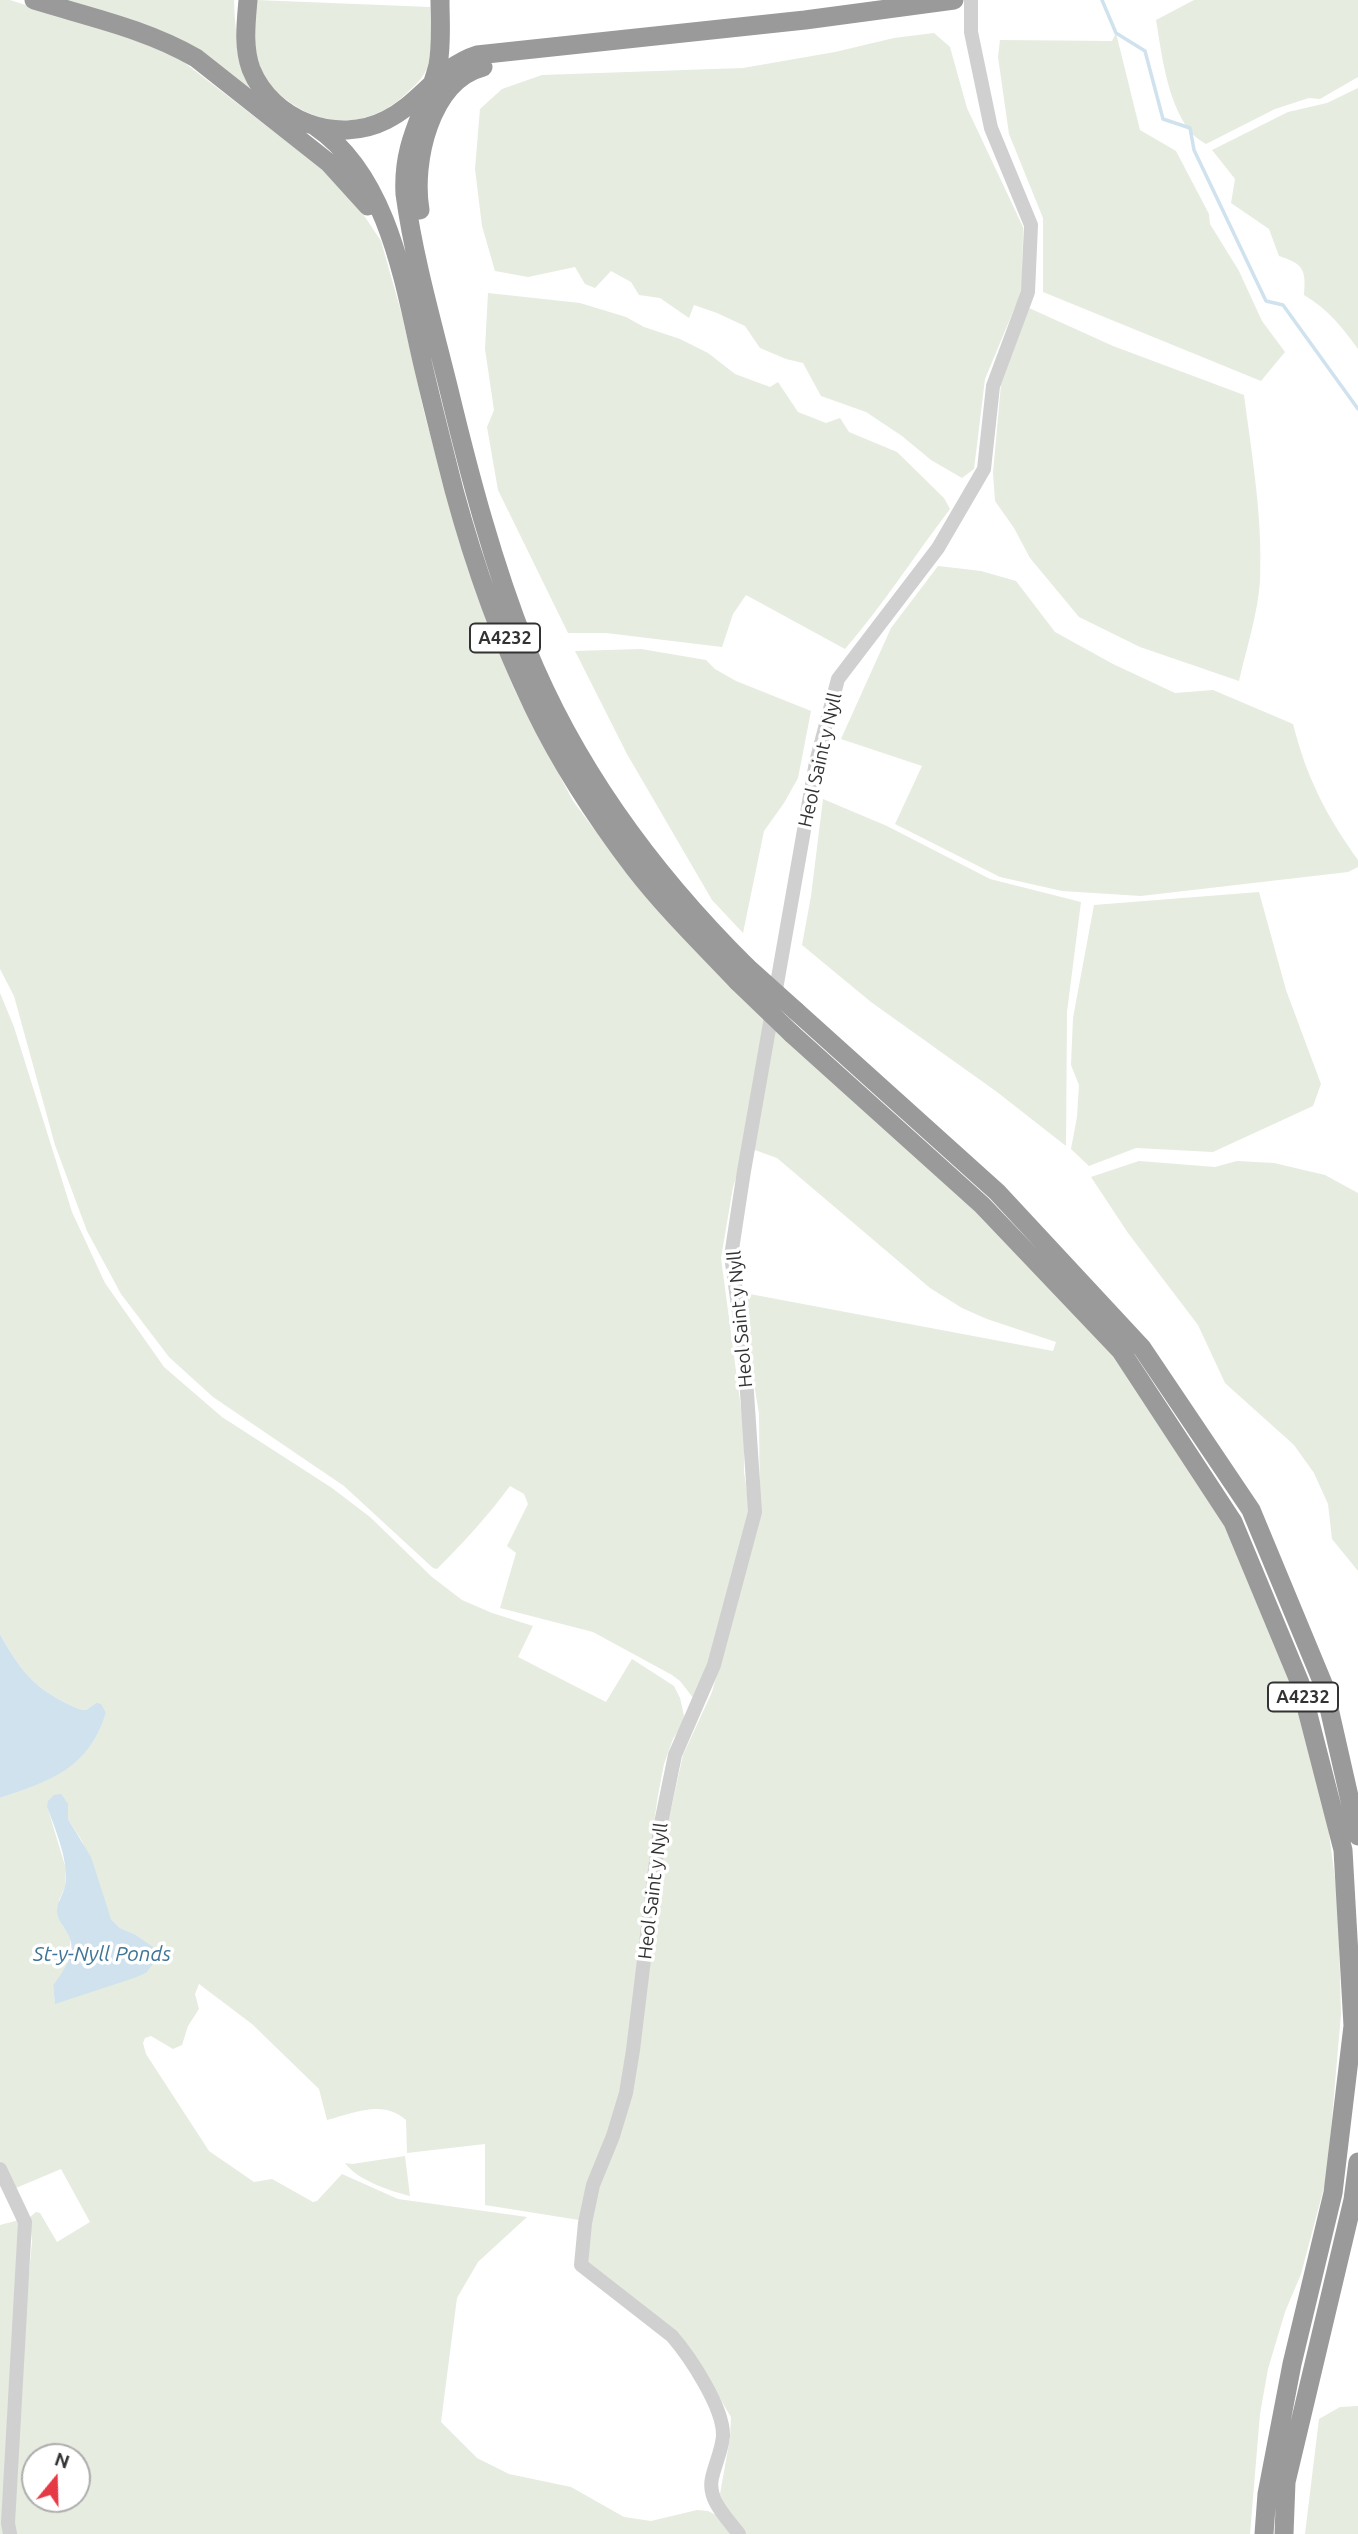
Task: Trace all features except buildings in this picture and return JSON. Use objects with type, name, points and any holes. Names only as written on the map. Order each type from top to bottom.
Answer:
[{"type":"highway","points":[[34,0],[126,27],[179,49],[286,112],[316,127],[343,131],[372,126],[400,112],[450,66],[477,55],[750,26],[948,1]]},
{"type":"highway","points":[[248,0],[245,37],[248,60],[255,78],[286,112]]},
{"type":"highway","points":[[431,84],[440,51],[440,0]]},
{"type":"highway","points":[[470,475],[459,400],[418,190],[418,162],[424,137],[452,84],[467,72],[480,67],[652,44],[750,26]]},
{"type":"highway","points":[[210,68],[329,163],[359,193],[389,235]]},
{"type":"highway","name":"A4232","points":[[431,84],[406,155],[405,194],[416,251],[470,475],[495,561],[527,649],[569,736],[615,811],[792,1034],[982,1205],[1121,1351],[1233,1522],[1300,1684],[1343,1850],[1353,2026],[1333,2193],[1292,2364],[1267,2494],[1264,2534]]},
{"type":"highway","name":"A4232","points":[[316,127],[340,145],[382,212],[402,274],[468,537],[484,587],[534,707],[570,773],[636,869],[743,975],[796,1011],[997,1192],[1142,1349],[1251,1510],[1324,1686],[1358,1836]]},
{"type":"highway","points":[[1284,2534],[1286,2482],[1353,2200],[1358,2162]]},
{"type":"street","name":"Heol Saint y Nyll","points":[[739,2534],[712,2495],[711,2481],[723,2435],[717,2410],[682,2348],[672,2336],[581,2265],[584,2227],[593,2185],[613,2136],[626,2093],[660,1828],[675,1755],[714,1665],[755,1512],[744,1348],[731,1256],[816,762],[838,679],[938,548],[984,469],[993,386],[1028,292],[1031,225],[991,128],[971,32],[971,0]]},
{"type":"street","points":[[0,2169],[25,2222],[11,2438],[8,2523],[10,2534]]},
{"type":"shaded area","points":[[0,0],[10,0],[140,42],[181,60],[334,178],[351,196],[381,241],[402,315],[425,416],[469,572],[514,689],[573,801],[633,881],[767,1023],[745,1151],[733,1187],[721,1258],[744,1431],[744,1472],[750,1510],[712,1653],[694,1699],[672,1675],[593,1632],[500,1608],[516,1553],[507,1546],[528,1504],[524,1494],[510,1486],[456,1549],[437,1569],[433,1568],[344,1486],[213,1397],[169,1357],[121,1294],[87,1231],[55,1145],[14,996],[0,969]]},
{"type":"shaded area","points":[[49,0],[234,0],[238,46],[251,89]]},
{"type":"shaded area","points":[[256,0],[430,7],[431,44],[428,66],[412,88],[395,103],[379,112],[348,120],[315,116],[284,98],[262,73],[255,44]]},
{"type":"shaded area","points":[[1194,0],[1358,0],[1358,77],[1320,99],[1309,98],[1275,109],[1206,144],[1191,132],[1175,105],[1166,77],[1156,20]]},
{"type":"shaded area","points":[[934,33],[950,47],[967,108],[1023,227],[1022,290],[985,379],[974,469],[962,478],[931,460],[866,412],[821,396],[803,363],[760,348],[745,326],[717,313],[694,305],[689,318],[660,298],[639,295],[631,282],[611,271],[595,288],[585,284],[575,267],[528,277],[495,271],[482,226],[475,169],[480,109],[502,89],[542,75],[743,68],[835,52],[894,38]]},
{"type":"shaded area","points":[[1116,33],[1140,130],[1176,151],[1209,214],[1210,224],[1239,271],[1262,321],[1285,352],[1261,381],[1043,292],[1043,218],[1009,134],[998,57],[1000,40],[1112,41]]},
{"type":"shaded area","points":[[1358,88],[1358,349],[1334,319],[1304,295],[1302,269],[1294,262],[1279,256],[1269,229],[1231,203],[1235,179],[1212,150],[1288,112],[1327,103]]},
{"type":"shaded area","points":[[488,293],[580,303],[626,317],[708,353],[735,374],[770,387],[778,382],[798,412],[826,423],[840,418],[849,432],[897,452],[944,498],[950,509],[845,649],[746,595],[733,614],[722,647],[606,633],[568,633],[498,490],[487,427],[494,410],[485,349]]},
{"type":"shaded area","points":[[1029,308],[1113,346],[1244,395],[1256,488],[1261,558],[1257,606],[1239,681],[1140,647],[1079,617],[1030,558],[995,501],[993,473],[1001,384]]},
{"type":"shaded area","points":[[938,566],[981,571],[1016,581],[1055,632],[1113,664],[1175,693],[1213,690],[1293,724],[1311,779],[1336,828],[1358,860],[1358,867],[1348,872],[1141,896],[1062,891],[1000,877],[895,824],[922,766],[841,739],[891,628]]},
{"type":"shaded area","points":[[641,649],[706,660],[715,669],[736,681],[811,711],[798,778],[764,831],[743,933],[712,900],[627,754],[575,651]]},
{"type":"shaded area","points":[[823,799],[887,826],[990,879],[1081,902],[1067,1012],[1066,1146],[997,1092],[871,1002],[802,945]]},
{"type":"shaded area","points":[[1259,892],[1286,990],[1321,1084],[1313,1106],[1213,1152],[1136,1148],[1089,1166],[1071,1149],[1079,1085],[1071,1065],[1073,1018],[1094,905]]},
{"type":"shaded area","points":[[0,993],[14,1027],[72,1212],[105,1283],[164,1367],[222,1417],[332,1488],[370,1517],[432,1577],[462,1600],[533,1626],[518,1657],[606,1702],[632,1659],[674,1686],[684,1716],[664,1764],[658,1795],[650,1849],[641,1964],[622,2088],[579,2220],[485,2205],[485,2144],[407,2153],[406,2120],[388,2110],[357,2111],[327,2120],[319,2089],[252,2024],[199,1984],[195,1994],[199,2009],[188,2026],[182,2045],[173,2049],[151,2036],[145,2038],[143,2043],[146,2054],[209,2151],[254,2182],[272,2179],[313,2202],[342,2174],[398,2199],[527,2217],[478,2262],[457,2298],[441,2422],[477,2458],[509,2474],[571,2487],[624,2517],[651,2521],[697,2510],[708,2511],[718,2516],[734,2534],[15,2534],[13,2517],[22,2347],[32,2242],[30,2217],[36,2212],[40,2213],[57,2242],[90,2222],[61,2169],[16,2188],[0,2161],[0,1798],[51,1778],[78,1760],[99,1732],[106,1713],[96,1703],[86,1710],[79,1709],[52,1695],[32,1680],[0,1634]],"holes":[[[68,1804],[68,1819],[82,1841],[111,1919],[120,1928],[134,1934],[146,1973],[55,2003],[53,1985],[66,1970],[71,1938],[62,1925],[59,1900],[65,1887],[66,1869],[47,1806]]]},
{"type":"shaded area","points":[[773,1028],[1078,1301],[1233,1528],[1298,1685],[1324,1796],[1338,1901],[1341,2014],[1327,2176],[1301,2274],[1285,2312],[1268,2369],[1260,2414],[1250,2534],[744,2534],[726,2512],[720,2494],[731,2417],[687,2344],[585,2261],[597,2188],[611,2156],[666,1832],[683,1755],[712,1692],[760,1516],[759,1414],[739,1292],[1053,1351],[1056,1342],[987,1319],[962,1308],[930,1288],[777,1158],[752,1149]]},
{"type":"shaded area","points":[[1139,1161],[1215,1167],[1237,1161],[1274,1163],[1325,1175],[1358,1193],[1358,1571],[1332,1539],[1328,1504],[1314,1473],[1294,1445],[1225,1383],[1198,1325],[1128,1233],[1091,1177]]},
{"type":"shaded area","points":[[405,2156],[410,2196],[366,2180],[345,2163],[352,2164]]},
{"type":"shaded area","points":[[23,2219],[4,2534],[0,2534],[0,2225]]},
{"type":"shaded area","points":[[1358,2406],[1358,2534],[1305,2534],[1319,2419],[1340,2407]]},
{"type":"water","points":[[0,1634],[24,1671],[41,1688],[79,1709],[86,1710],[96,1703],[101,1704],[106,1713],[99,1732],[89,1747],[66,1770],[0,1798]]},
{"type":"water","name":"St-y-Nyll Ponds","points":[[61,1794],[68,1804],[68,1819],[91,1857],[111,1919],[120,1928],[153,1947],[155,1961],[146,1973],[55,2004],[53,1985],[65,1968],[71,1949],[69,1936],[57,1912],[65,1886],[65,1867],[61,1846],[47,1807],[48,1801],[54,1795]]},
{"type":"waterway","points":[[1102,0],[1116,33],[1145,51],[1163,119],[1190,128],[1194,150],[1266,301],[1283,305],[1358,409]]}]
